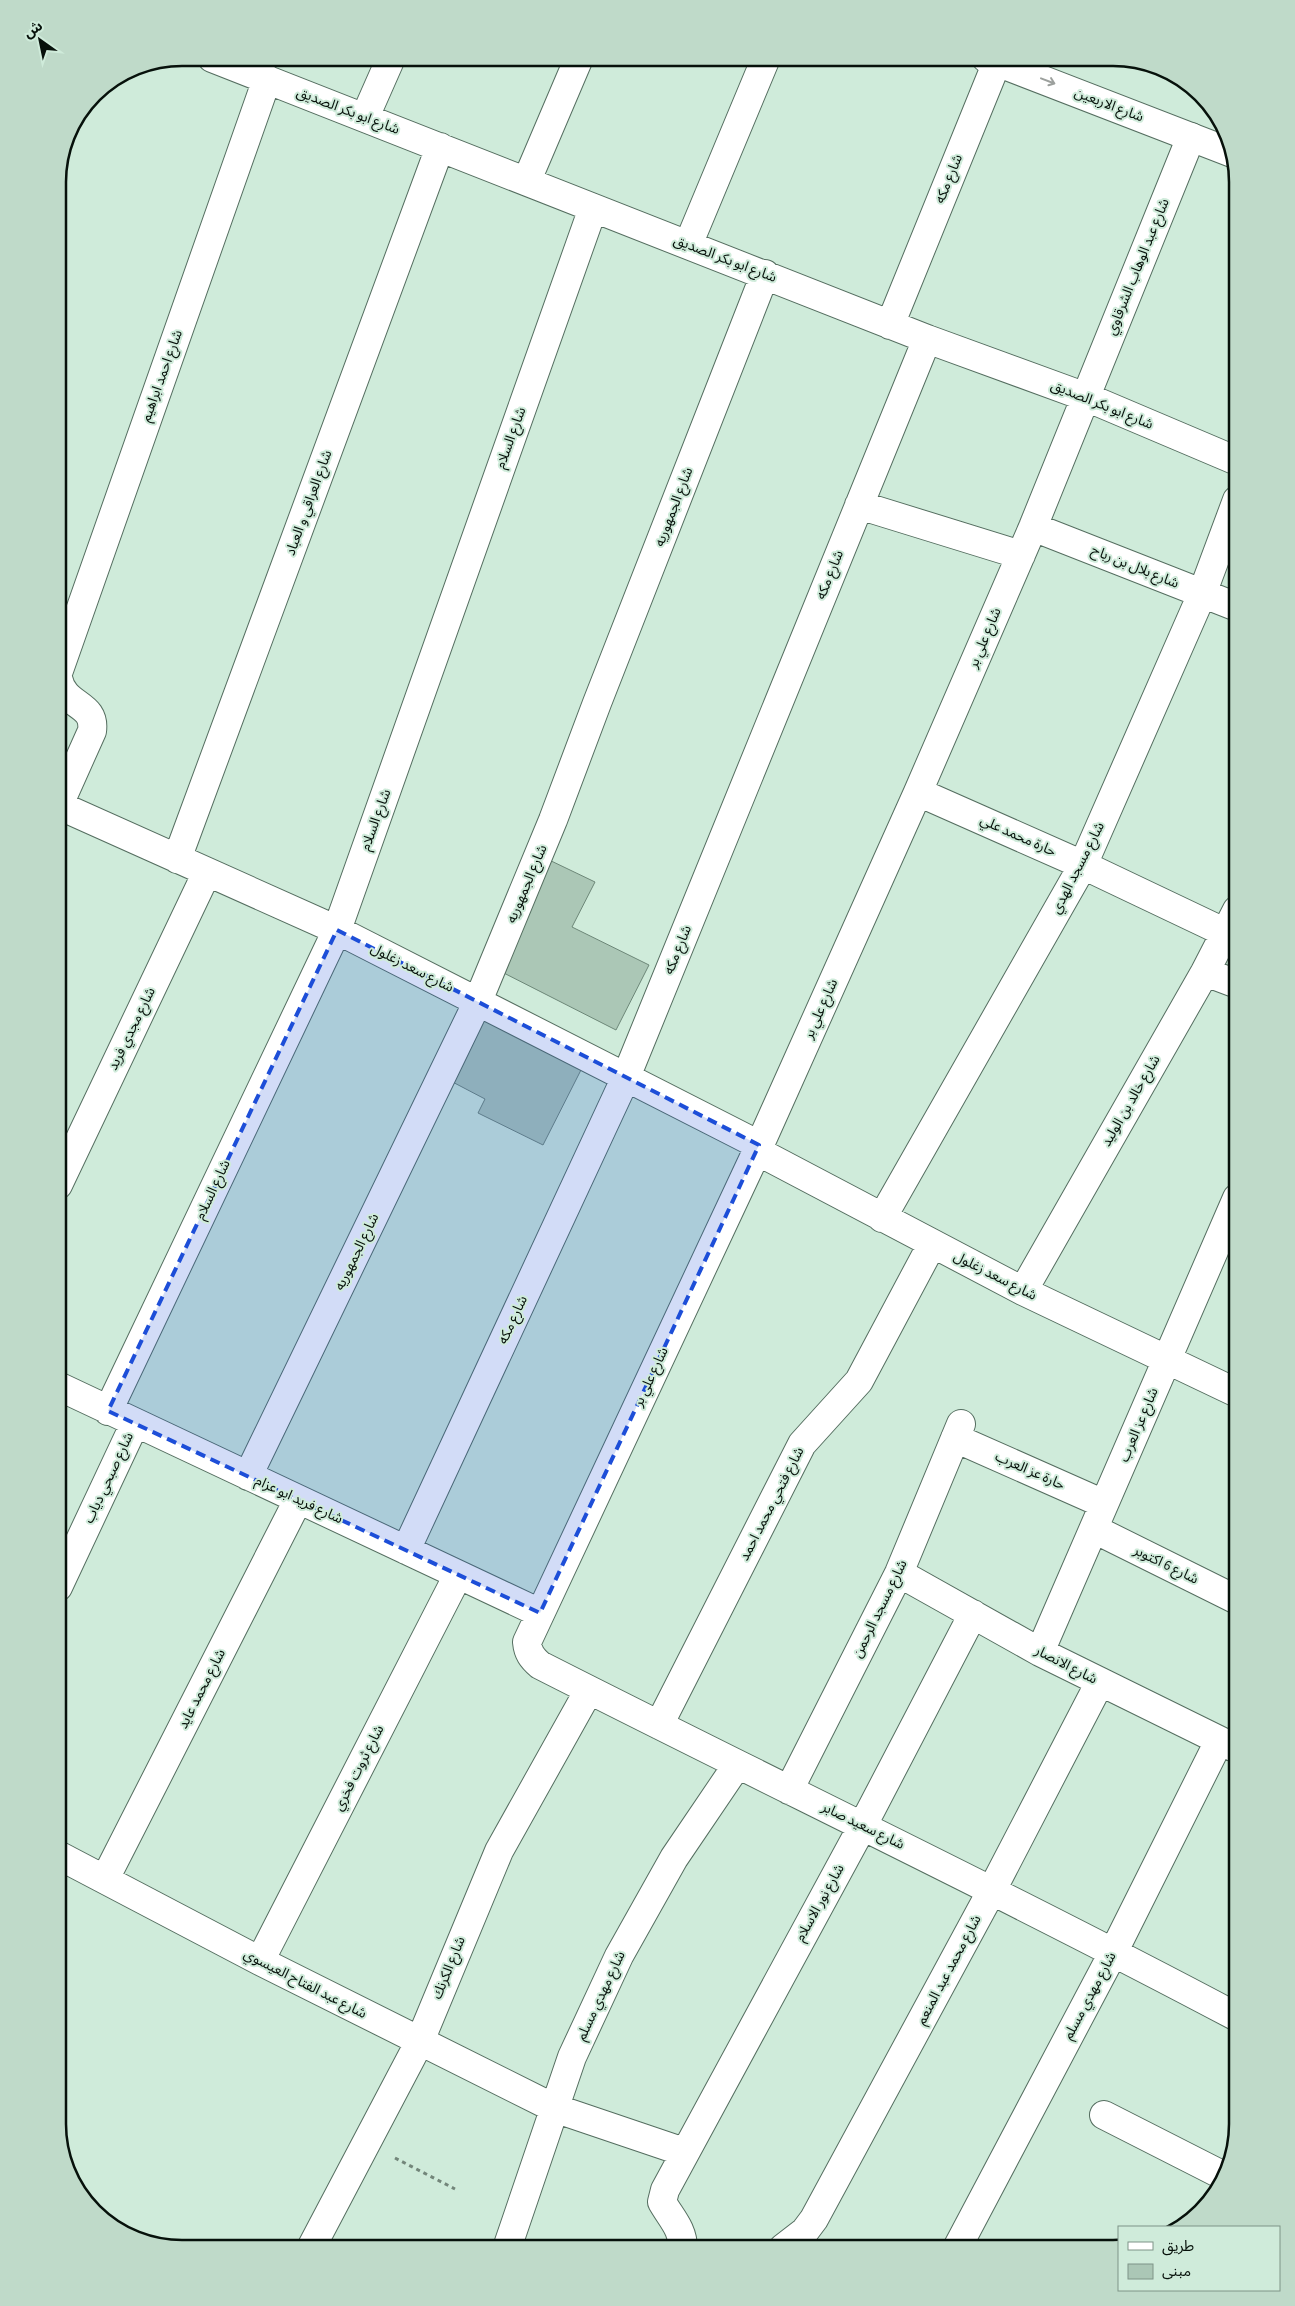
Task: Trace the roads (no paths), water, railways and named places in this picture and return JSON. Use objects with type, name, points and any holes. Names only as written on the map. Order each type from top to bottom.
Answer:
[{"type":"street","name":"شارع ابو بكر الصديق","points":[[233,66],[527,180],[593,208],[765,274],[890,325],[1086,398],[1229,457]]},
{"type":"street","points":[[365,117],[387,66]]},
{"type":"street","points":[[527,180],[576,66]]},
{"type":"street","points":[[688,245],[763,66]]},
{"type":"street","name":"شارع مكه","points":[[890,325],[990,66]]},
{"type":"street","name":"شارع الاربعين","points":[[1008,66],[1224,150]]},
{"type":"street","name":"شارع احمد ابراهيم","points":[[66,664],[267,79]]},
{"type":"street","name":"شارع عبد الوهاب الشرقاوي","points":[[1086,398],[1191,137]]},
{"type":"street","name":"شارع العراقي و العباد","points":[[177,859],[440,147]]},
{"type":"street","name":"شارع السلام","points":[[108,1411],[337,930],[593,208]]},
{"type":"street","name":"شارع الجمهوريه","points":[[248,1476],[478,1001],[553,820],[765,274]]},
{"type":"street","name":"شارع مكه","points":[[406,1550],[626,1077],[926,339]]},
{"type":"street","name":"شارع علي بر","points":[[540,1613],[758,1148],[918,792],[1033,527],[1086,398]]},
{"type":"street","points":[[859,505],[1021,555]]},
{"type":"street","name":"شارع مسجد الهدي","points":[[882,1218],[1083,864],[1202,594],[1229,524]]},
{"type":"street","name":"شارع بلال بن رباح","points":[[1033,527],[1229,604]]},
{"type":"street","name":"شارع احمد ابراهيم","points":[[66,694],[71,701],[86,710],[93,724],[92,731],[66,788]]},
{"type":"street","name":"حارة محمد علي","points":[[918,792],[1083,864],[1229,920]]},
{"type":"street","name":"شارع سعد زغلول","points":[[66,810],[337,930],[626,1077],[882,1218],[1023,1291],[1229,1389]]},
{"type":"street","name":"شارع مجدي فريد","points":[[66,1168],[207,872]]},
{"type":"street","name":"شارع خالد بن الوليد","points":[[1023,1291],[1229,927]]},
{"type":"street","points":[[1205,972],[1229,981]]},
{"type":"street","name":"شارع عز العرب","points":[[1040,1652],[1229,1219]]},
{"type":"street","name":"شارع فتحي محمد احمد","points":[[659,1725],[802,1444],[860,1381],[932,1244]]},
{"type":"street","name":"شارع فريد ابو عزام","points":[[66,1390],[540,1613]]},
{"type":"street","name":"شارع صبحي دياب","points":[[66,1570],[135,1423]]},
{"type":"street","name":"حارة عز العرب","points":[[958,1431],[1104,1504]]},
{"type":"street","name":"شارع مسجد الرحمن","points":[[789,1790],[899,1573],[958,1431]]},
{"type":"street","name":"شارع محمد عايد","points":[[106,1879],[298,1500]]},
{"type":"street","name":"شارع 6 اكتوبر","points":[[1094,1529],[1229,1596]]},
{"type":"street","name":"شارع الانصار","points":[[899,1573],[1040,1652],[1228,1745]]},
{"type":"street","name":"شارع ثروت فخري","points":[[260,1962],[458,1575]]},
{"type":"street","name":"شارع سعيد صابر","points":[[540,1613],[527,1642],[528,1651],[540,1665],[737,1765],[863,1825],[1114,1951],[1229,2011]]},
{"type":"street","name":"شارع نور الاسلام","points":[[683,2240],[679,2228],[662,2202],[665,2190],[863,1825],[972,1614]]},
{"type":"street","name":"شارع محمد عبد المنعم","points":[[794,2240],[806,2231],[814,2219],[992,1890],[1100,1682]]},
{"type":"street","name":"شارع الكرنك","points":[[315,2240],[368,2144],[420,2041],[498,1851],[589,1690]]},
{"type":"street","name":"شارع مهدي مسلم","points":[[961,2240],[1114,1951],[1228,1745]]},
{"type":"street","name":"شارع مهدي مسلم","points":[[510,2240],[572,2057],[619,1956],[674,1858],[737,1765]]},
{"type":"street","name":"شارع عبد الفتاح العيسوي","points":[[66,1859],[260,1962],[554,2108],[684,2152]]},
{"type":"street","points":[[1104,2115],[1218,2173]]}]
